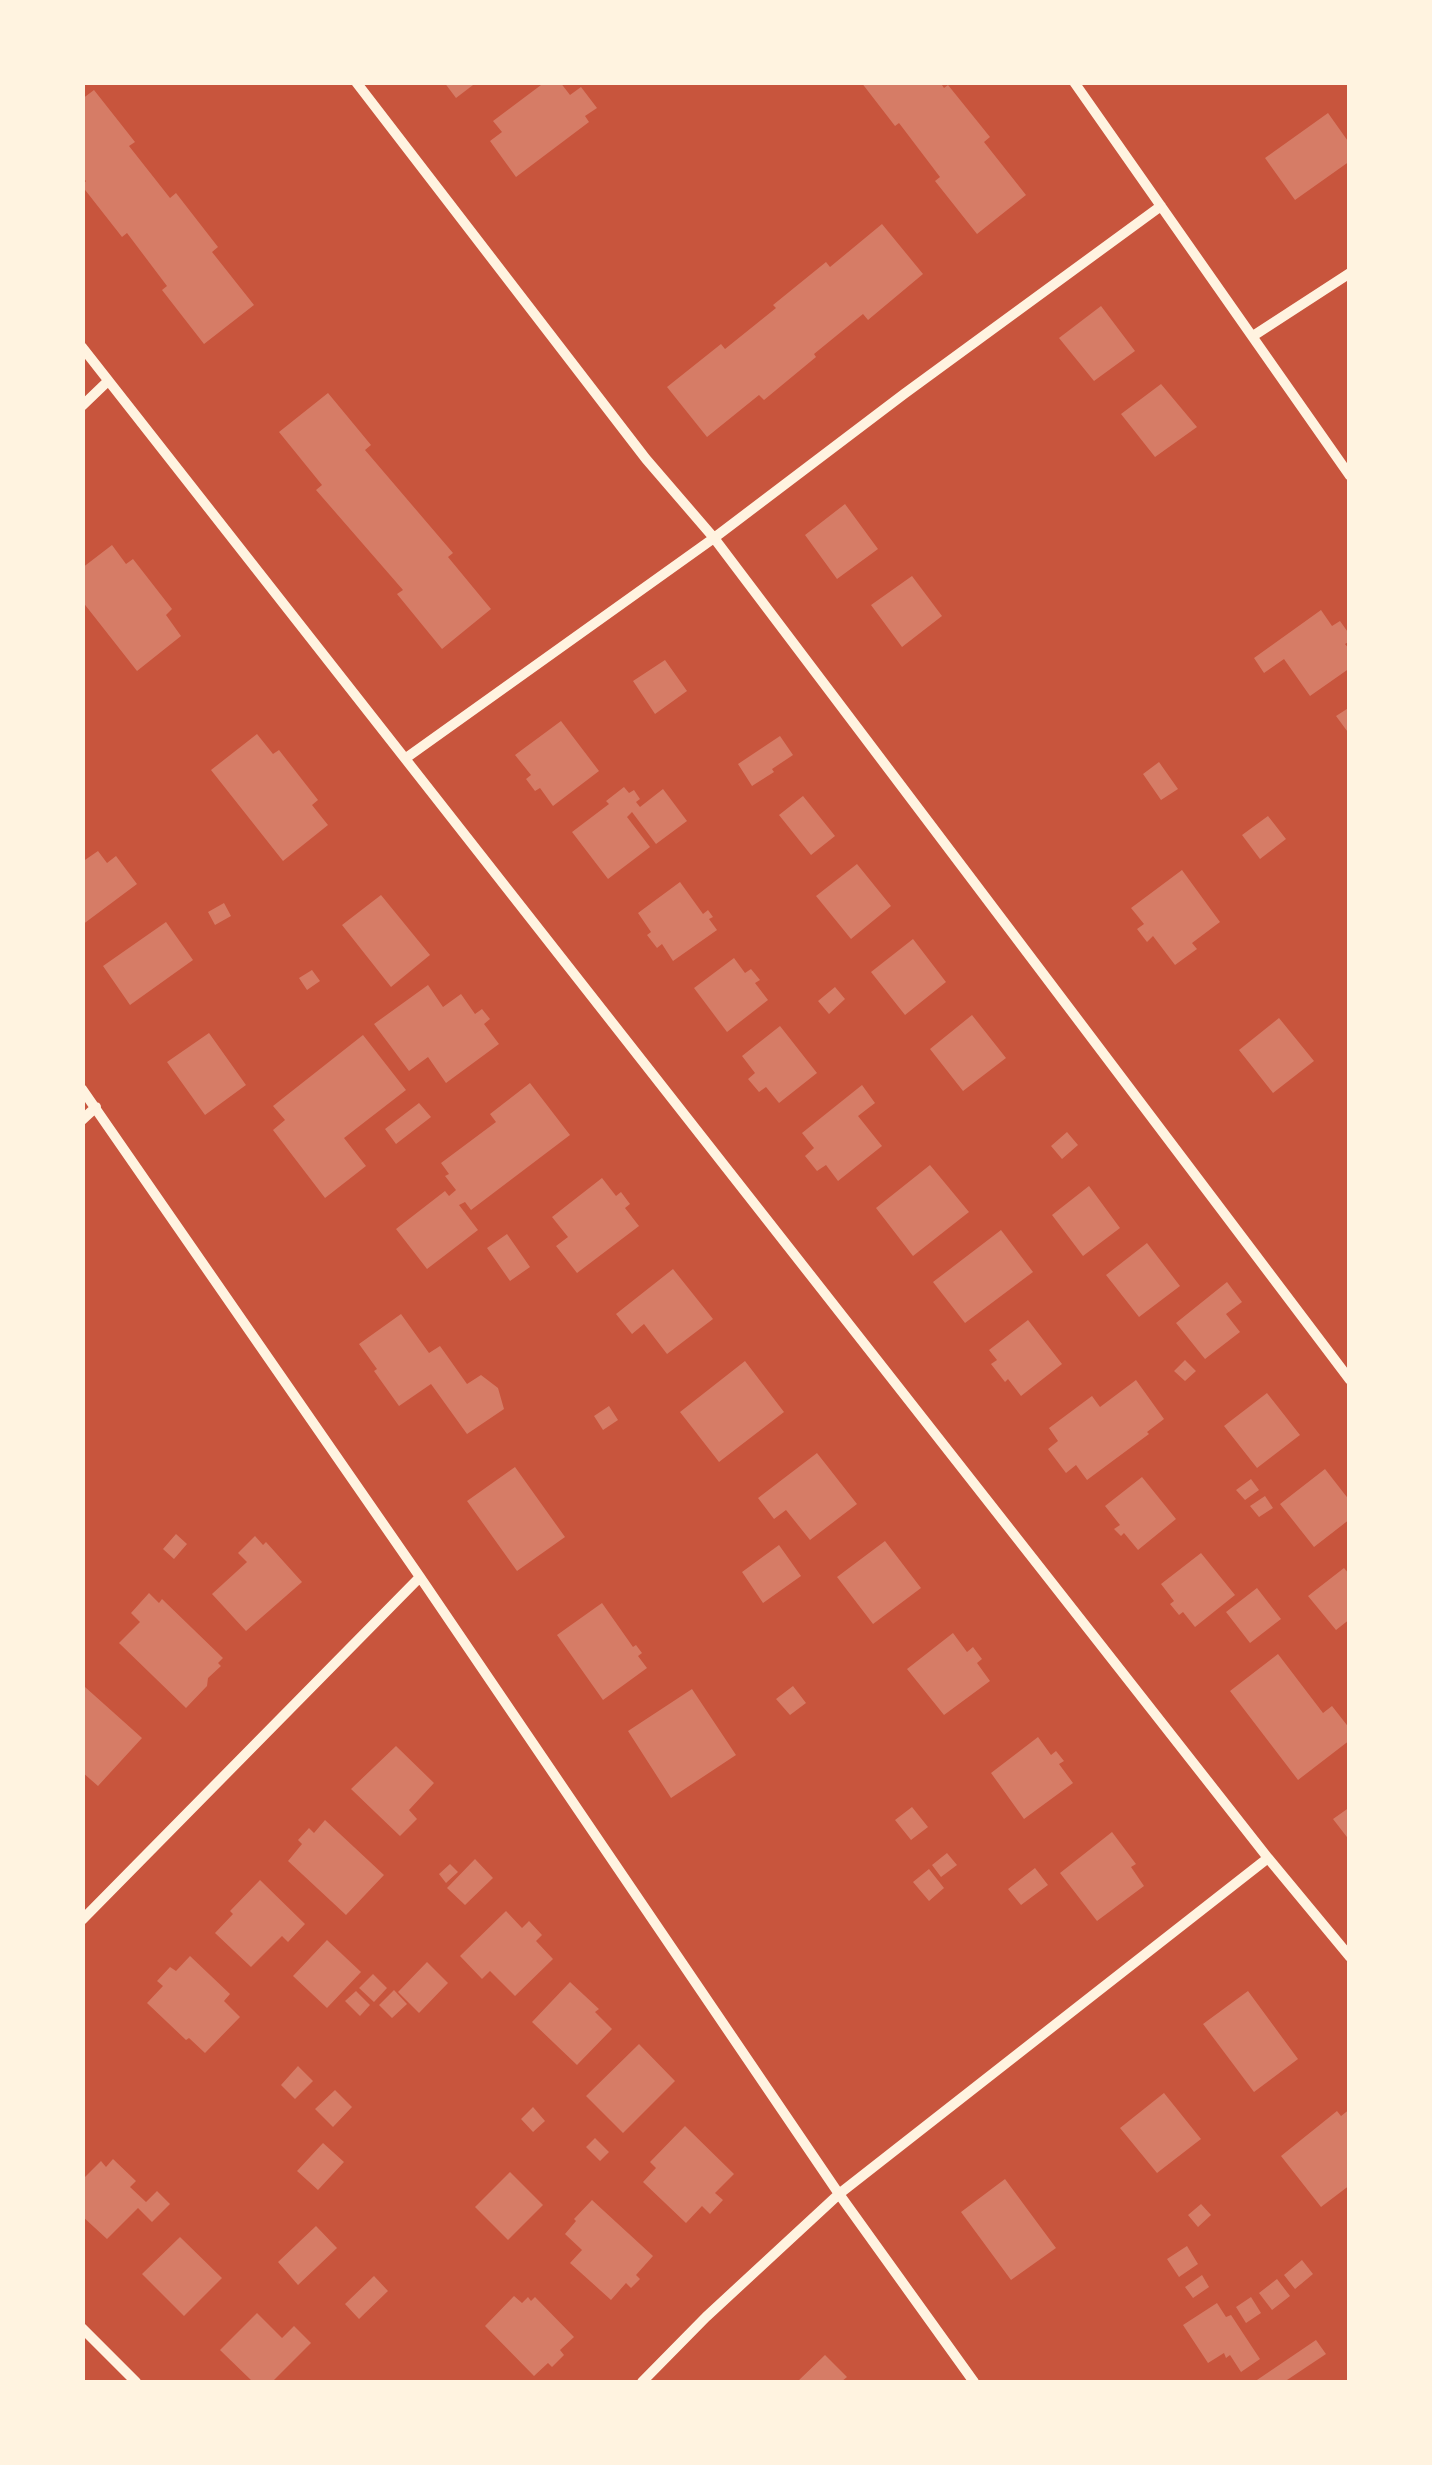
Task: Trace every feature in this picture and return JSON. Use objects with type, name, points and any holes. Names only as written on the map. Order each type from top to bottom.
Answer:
[{"type":"street","points":[[356,82],[646,458],[714,538],[1350,1380]]},
{"type":"street","points":[[1074,82],[1350,476]]},
{"type":"street","points":[[406,758],[714,538],[1161,206]]},
{"type":"street","points":[[1253,336],[1350,272]]},
{"type":"street","points":[[82,347],[1350,1958]]},
{"type":"street","points":[[82,406],[108,381]]},
{"type":"street","points":[[82,1088],[839,2194],[974,2382]]},
{"type":"street","points":[[82,1120],[96,1107]]},
{"type":"street","points":[[82,1920],[420,1577]]},
{"type":"street","points":[[642,2382],[839,2194],[1268,1858]]},
{"type":"street","points":[[82,2328],[136,2382]]},
{"type":"building","points":[[444,82],[477,82],[456,98]]},
{"type":"building","points":[[545,82],[560,82],[570,95],[581,87],[597,108],[585,116],[589,122],[516,177],[490,141],[502,132],[493,121]]},
{"type":"building","points":[[861,82],[940,82],[944,88],[948,85],[990,137],[984,142],[1026,195],[977,234],[935,181],[940,177],[899,123],[895,126]]},
{"type":"building","points":[[94,90],[135,142],[129,146],[170,198],[176,193],[218,247],[212,252],[254,305],[204,344],[162,290],[167,286],[127,233],[122,237],[82,186],[86,181],[82,177],[82,99]]},
{"type":"building","points":[[1328,113],[1350,144],[1350,161],[1295,200],[1265,158]]},
{"type":"building","points":[[882,224],[923,274],[868,320],[863,314],[764,400],[759,395],[707,437],[667,387],[721,344],[725,349],[826,262],[830,267]]},
{"type":"building","points":[[1101,306],[1135,351],[1094,381],[1059,338]]},
{"type":"building","points":[[1161,384],[1197,427],[1155,457],[1121,414]]},
{"type":"building","points":[[328,393],[371,445],[365,450],[453,553],[448,557],[491,609],[442,649],[397,594],[403,590],[316,490],[322,485],[279,432]]},
{"type":"building","points":[[845,504],[878,549],[837,579],[805,535]]},
{"type":"building","points":[[112,545],[126,564],[133,559],[172,609],[166,615],[181,636],[137,671],[82,601],[82,568]]},
{"type":"building","points":[[912,576],[942,616],[902,647],[871,605]]},
{"type":"building","points":[[1321,610],[1332,626],[1340,621],[1350,635],[1345,644],[1350,650],[1350,668],[1310,696],[1284,659],[1264,673],[1254,658]]},
{"type":"building","points":[[665,660],[687,691],[655,714],[633,681]]},
{"type":"building","points":[[1350,707],[1350,735],[1336,716]]},
{"type":"building","points":[[561,721],[599,771],[553,806],[540,788],[535,791],[526,779],[531,775],[515,755]]},
{"type":"building","points":[[257,734],[273,754],[279,750],[318,800],[312,805],[328,825],[283,861],[211,770]]},
{"type":"building","points":[[780,736],[793,755],[752,786],[738,764]]},
{"type":"building","points":[[1159,762],[1178,789],[1161,800],[1143,774]]},
{"type":"building","points":[[624,787],[629,793],[634,790],[640,807],[663,789],[687,821],[656,844],[632,812],[627,817],[650,847],[608,879],[572,832],[609,804],[606,801]]},
{"type":"building","points":[[803,796],[835,836],[811,855],[779,815]]},
{"type":"building","points":[[1268,816],[1286,839],[1260,859],[1242,835]]},
{"type":"building","points":[[98,851],[107,863],[116,856],[137,884],[82,925],[82,862]]},
{"type":"building","points":[[857,864],[891,906],[851,939],[816,896]]},
{"type":"building","points":[[1182,870],[1220,922],[1192,943],[1197,949],[1175,965],[1153,936],[1147,942],[1137,929],[1144,924],[1131,908]]},
{"type":"building","points":[[680,882],[703,914],[708,910],[717,930],[673,961],[662,944],[657,948],[647,935],[651,932],[638,913]]},
{"type":"building","points":[[381,895],[430,955],[391,987],[342,925]]},
{"type":"building","points":[[224,903],[231,916],[215,925],[208,912]]},
{"type":"building","points":[[166,922],[193,960],[130,1005],[103,966]]},
{"type":"building","points":[[913,939],[946,982],[905,1015],[871,972]]},
{"type":"building","points":[[734,958],[745,973],[751,969],[760,980],[755,983],[768,1000],[727,1032],[694,988]]},
{"type":"building","points":[[312,970],[320,981],[307,990],[299,978]]},
{"type":"building","points":[[428,985],[443,1007],[461,994],[475,1014],[482,1009],[490,1019],[484,1024],[499,1044],[446,1083],[428,1057],[409,1071],[374,1024]]},
{"type":"building","points":[[835,987],[845,999],[829,1014],[818,1001]]},
{"type":"building","points":[[972,1015],[1006,1058],[963,1091],[930,1049]]},
{"type":"building","points":[[1279,1018],[1314,1061],[1273,1093],[1239,1050]]},
{"type":"building","points":[[780,1026],[817,1073],[779,1103],[766,1087],[759,1092],[748,1079],[755,1073],[742,1056]]},
{"type":"building","points":[[209,1033],[246,1085],[205,1115],[167,1062]]},
{"type":"building","points":[[363,1035],[406,1090],[344,1138],[366,1166],[325,1198],[273,1130],[285,1120],[273,1106]]},
{"type":"building","points":[[530,1083],[570,1135],[471,1210],[465,1202],[459,1205],[478,1230],[427,1269],[396,1229],[445,1191],[449,1196],[456,1190],[441,1163],[496,1122],[490,1114]]},
{"type":"building","points":[[862,1085],[875,1103],[858,1116],[882,1146],[838,1181],[826,1165],[817,1171],[805,1156],[814,1148],[802,1133]]},
{"type":"building","points":[[419,1103],[431,1117],[396,1144],[385,1129]]},
{"type":"building","points":[[1067,1132],[1078,1145],[1062,1159],[1051,1146]]},
{"type":"building","points":[[930,1165],[969,1212],[913,1256],[876,1208]]},
{"type":"building","points":[[602,1178],[616,1196],[621,1192],[630,1204],[625,1208],[639,1226],[577,1273],[556,1246],[568,1237],[552,1217]]},
{"type":"building","points":[[1089,1186],[1120,1228],[1083,1256],[1052,1215]]},
{"type":"building","points":[[1001,1230],[1033,1272],[965,1323],[933,1282]]},
{"type":"building","points":[[507,1234],[530,1267],[510,1281],[487,1248]]},
{"type":"building","points":[[1147,1243],[1180,1286],[1139,1317],[1106,1275]]},
{"type":"building","points":[[673,1269],[713,1319],[667,1354],[644,1324],[632,1334],[616,1314]]},
{"type":"building","points":[[1227,1282],[1242,1302],[1226,1314],[1240,1332],[1205,1359],[1176,1323]]},
{"type":"building","points":[[401,1314],[429,1353],[440,1346],[467,1384],[481,1375],[498,1388],[504,1409],[467,1434],[431,1384],[399,1406],[359,1344]]},
{"type":"building","points":[[1028,1320],[1062,1364],[1021,1396],[991,1364],[997,1360],[989,1350]]},
{"type":"building","points":[[1185,1360],[1196,1371],[1185,1381],[1174,1371]]},
{"type":"building","points":[[745,1361],[784,1412],[719,1462],[680,1412]]},
{"type":"building","points":[[1136,1380],[1164,1419],[1087,1480],[1076,1465],[1066,1473],[1048,1449],[1058,1441],[1049,1428],[1092,1396],[1100,1407]]},
{"type":"building","points":[[1267,1393],[1300,1435],[1257,1468],[1224,1426]]},
{"type":"building","points":[[609,1406],[618,1420],[603,1430],[594,1416]]},
{"type":"building","points":[[817,1453],[857,1504],[810,1540],[786,1510],[774,1519],[758,1498]]},
{"type":"building","points":[[515,1467],[565,1537],[517,1571],[467,1501]]},
{"type":"building","points":[[1325,1469],[1350,1501],[1350,1519],[1314,1547],[1280,1504]]},
{"type":"building","points":[[1142,1477],[1176,1519],[1138,1550],[1124,1533],[1121,1536],[1114,1529],[1120,1525],[1105,1506]]},
{"type":"building","points":[[1251,1479],[1259,1490],[1245,1500],[1236,1490]]},
{"type":"building","points":[[1265,1496],[1273,1508],[1259,1517],[1250,1506]]},
{"type":"building","points":[[176,1534],[187,1544],[174,1559],[163,1549]]},
{"type":"building","points":[[255,1536],[263,1545],[266,1542],[302,1582],[246,1631],[212,1594],[247,1562],[238,1553]]},
{"type":"building","points":[[885,1541],[921,1588],[873,1624],[837,1577]]},
{"type":"building","points":[[779,1545],[801,1576],[763,1603],[742,1572]]},
{"type":"building","points":[[1201,1553],[1235,1595],[1195,1627],[1170,1604],[1174,1601],[1161,1584]]},
{"type":"building","points":[[1344,1568],[1350,1575],[1350,1619],[1336,1630],[1308,1596]]},
{"type":"building","points":[[1257,1588],[1281,1619],[1250,1643],[1226,1612]]},
{"type":"building","points":[[149,1593],[159,1603],[162,1599],[223,1658],[218,1663],[221,1666],[208,1678],[207,1686],[186,1708],[119,1643],[140,1622],[131,1613]]},
{"type":"building","points":[[602,1603],[633,1647],[636,1645],[642,1653],[638,1656],[647,1668],[603,1700],[557,1635]]},
{"type":"building","points":[[953,1633],[967,1652],[973,1647],[982,1659],[977,1663],[990,1681],[944,1715],[907,1669]]},
{"type":"building","points":[[1278,1654],[1323,1713],[1332,1706],[1350,1729],[1350,1740],[1298,1780],[1230,1691]]},
{"type":"building","points":[[793,1686],[806,1703],[790,1715],[776,1699]]},
{"type":"building","points":[[85,1687],[142,1738],[98,1786],[82,1772]]},
{"type":"building","points":[[692,1689],[736,1755],[671,1798],[628,1731]]},
{"type":"building","points":[[1038,1737],[1051,1755],[1056,1751],[1064,1761],[1059,1764],[1073,1783],[1024,1819],[991,1773]]},
{"type":"building","points":[[396,1746],[434,1783],[409,1810],[417,1819],[400,1836],[351,1789]]},
{"type":"building","points":[[912,1807],[928,1827],[911,1840],[895,1820]]},
{"type":"building","points":[[1350,1807],[1350,1841],[1333,1819]]},
{"type":"building","points":[[325,1820],[384,1875],[346,1915],[288,1861],[302,1844],[298,1840],[309,1828],[314,1833]]},
{"type":"building","points":[[1112,1832],[1136,1864],[1131,1867],[1144,1886],[1097,1921],[1060,1873]]},
{"type":"building","points":[[947,1853],[957,1865],[941,1877],[932,1865]]},
{"type":"building","points":[[475,1859],[493,1878],[465,1905],[447,1888]]},
{"type":"building","points":[[450,1864],[458,1872],[446,1883],[439,1874]]},
{"type":"building","points":[[1035,1868],[1048,1885],[1021,1905],[1008,1889]]},
{"type":"building","points":[[929,1869],[944,1888],[929,1901],[913,1882]]},
{"type":"building","points":[[260,1880],[305,1924],[288,1942],[282,1936],[251,1967],[215,1933]]},
{"type":"building","points":[[506,1911],[522,1928],[529,1921],[542,1935],[536,1941],[553,1959],[515,1996],[490,1971],[482,1979],[460,1956]]},
{"type":"building","points":[[327,1940],[361,1972],[327,2008],[293,1976]]},
{"type":"building","points":[[190,1956],[230,1994],[224,2001],[240,2017],[205,2053],[147,2003],[163,1986],[157,1981],[170,1967],[176,1971]]},
{"type":"building","points":[[427,1962],[448,1983],[419,2013],[398,1992]]},
{"type":"building","points":[[373,1974],[387,1988],[374,2002],[359,1988]]},
{"type":"building","points":[[570,1982],[599,2009],[595,2012],[612,2029],[577,2065],[532,2022]]},
{"type":"building","points":[[394,1990],[407,2004],[392,2018],[379,2005]]},
{"type":"building","points":[[356,1991],[370,2005],[360,2016],[345,2001]]},
{"type":"building","points":[[1248,1991],[1298,2059],[1254,2092],[1203,2024]]},
{"type":"building","points":[[639,2044],[675,2081],[623,2133],[586,2096]]},
{"type":"building","points":[[298,2066],[313,2081],[295,2099],[281,2085]]},
{"type":"building","points":[[335,2090],[352,2107],[333,2127],[315,2109]]},
{"type":"building","points":[[1164,2093],[1201,2139],[1157,2173],[1120,2128]]},
{"type":"building","points":[[533,2107],[545,2121],[533,2132],[521,2119]]},
{"type":"building","points":[[1350,2109],[1350,2185],[1321,2207],[1281,2156],[1337,2111],[1341,2116]]},
{"type":"building","points":[[685,2126],[734,2174],[715,2193],[723,2200],[710,2214],[702,2206],[686,2223],[643,2182],[656,2168],[650,2162]]},
{"type":"building","points":[[595,2138],[609,2152],[600,2161],[586,2147]]},
{"type":"building","points":[[323,2143],[344,2162],[318,2190],[297,2171]]},
{"type":"building","points":[[113,2159],[136,2181],[130,2187],[146,2202],[157,2191],[170,2204],[152,2222],[138,2208],[107,2239],[82,2216],[82,2180],[101,2161],[106,2167]]},
{"type":"building","points":[[510,2172],[543,2205],[508,2240],[475,2207]]},
{"type":"building","points":[[1005,2179],[1056,2248],[1011,2280],[961,2212]]},
{"type":"building","points":[[592,2200],[653,2256],[636,2275],[640,2279],[631,2288],[626,2283],[611,2300],[570,2263],[582,2250],[565,2234]]},
{"type":"building","points":[[1201,2204],[1211,2215],[1198,2227],[1188,2215]]},
{"type":"building","points":[[316,2226],[337,2248],[298,2285],[278,2262]]},
{"type":"building","points":[[180,2237],[222,2278],[184,2316],[142,2274]]},
{"type":"building","points":[[1187,2246],[1198,2264],[1179,2277],[1167,2259]]},
{"type":"building","points":[[1302,2260],[1313,2274],[1295,2289],[1284,2275]]},
{"type":"building","points":[[1202,2275],[1209,2287],[1193,2298],[1185,2287]]},
{"type":"building","points":[[374,2276],[388,2291],[359,2319],[345,2304]]},
{"type":"building","points":[[1277,2279],[1290,2296],[1272,2310],[1259,2293]]},
{"type":"building","points":[[514,2296],[522,2303],[535,2297],[574,2337],[560,2350],[564,2355],[552,2367],[548,2363],[534,2376],[485,2326]]},
{"type":"building","points":[[1251,2297],[1261,2313],[1246,2323],[1236,2307]]},
{"type":"building","points":[[1217,2303],[1226,2317],[1231,2315],[1260,2359],[1241,2372],[1230,2355],[1226,2358],[1224,2353],[1208,2363],[1183,2325]]},
{"type":"building","points":[[257,2313],[282,2338],[294,2326],[311,2343],[272,2382],[253,2382],[220,2350]]},
{"type":"building","points":[[1316,2340],[1326,2354],[1284,2382],[1254,2382]]},
{"type":"building","points":[[825,2355],[847,2377],[841,2382],[797,2382]]}]
